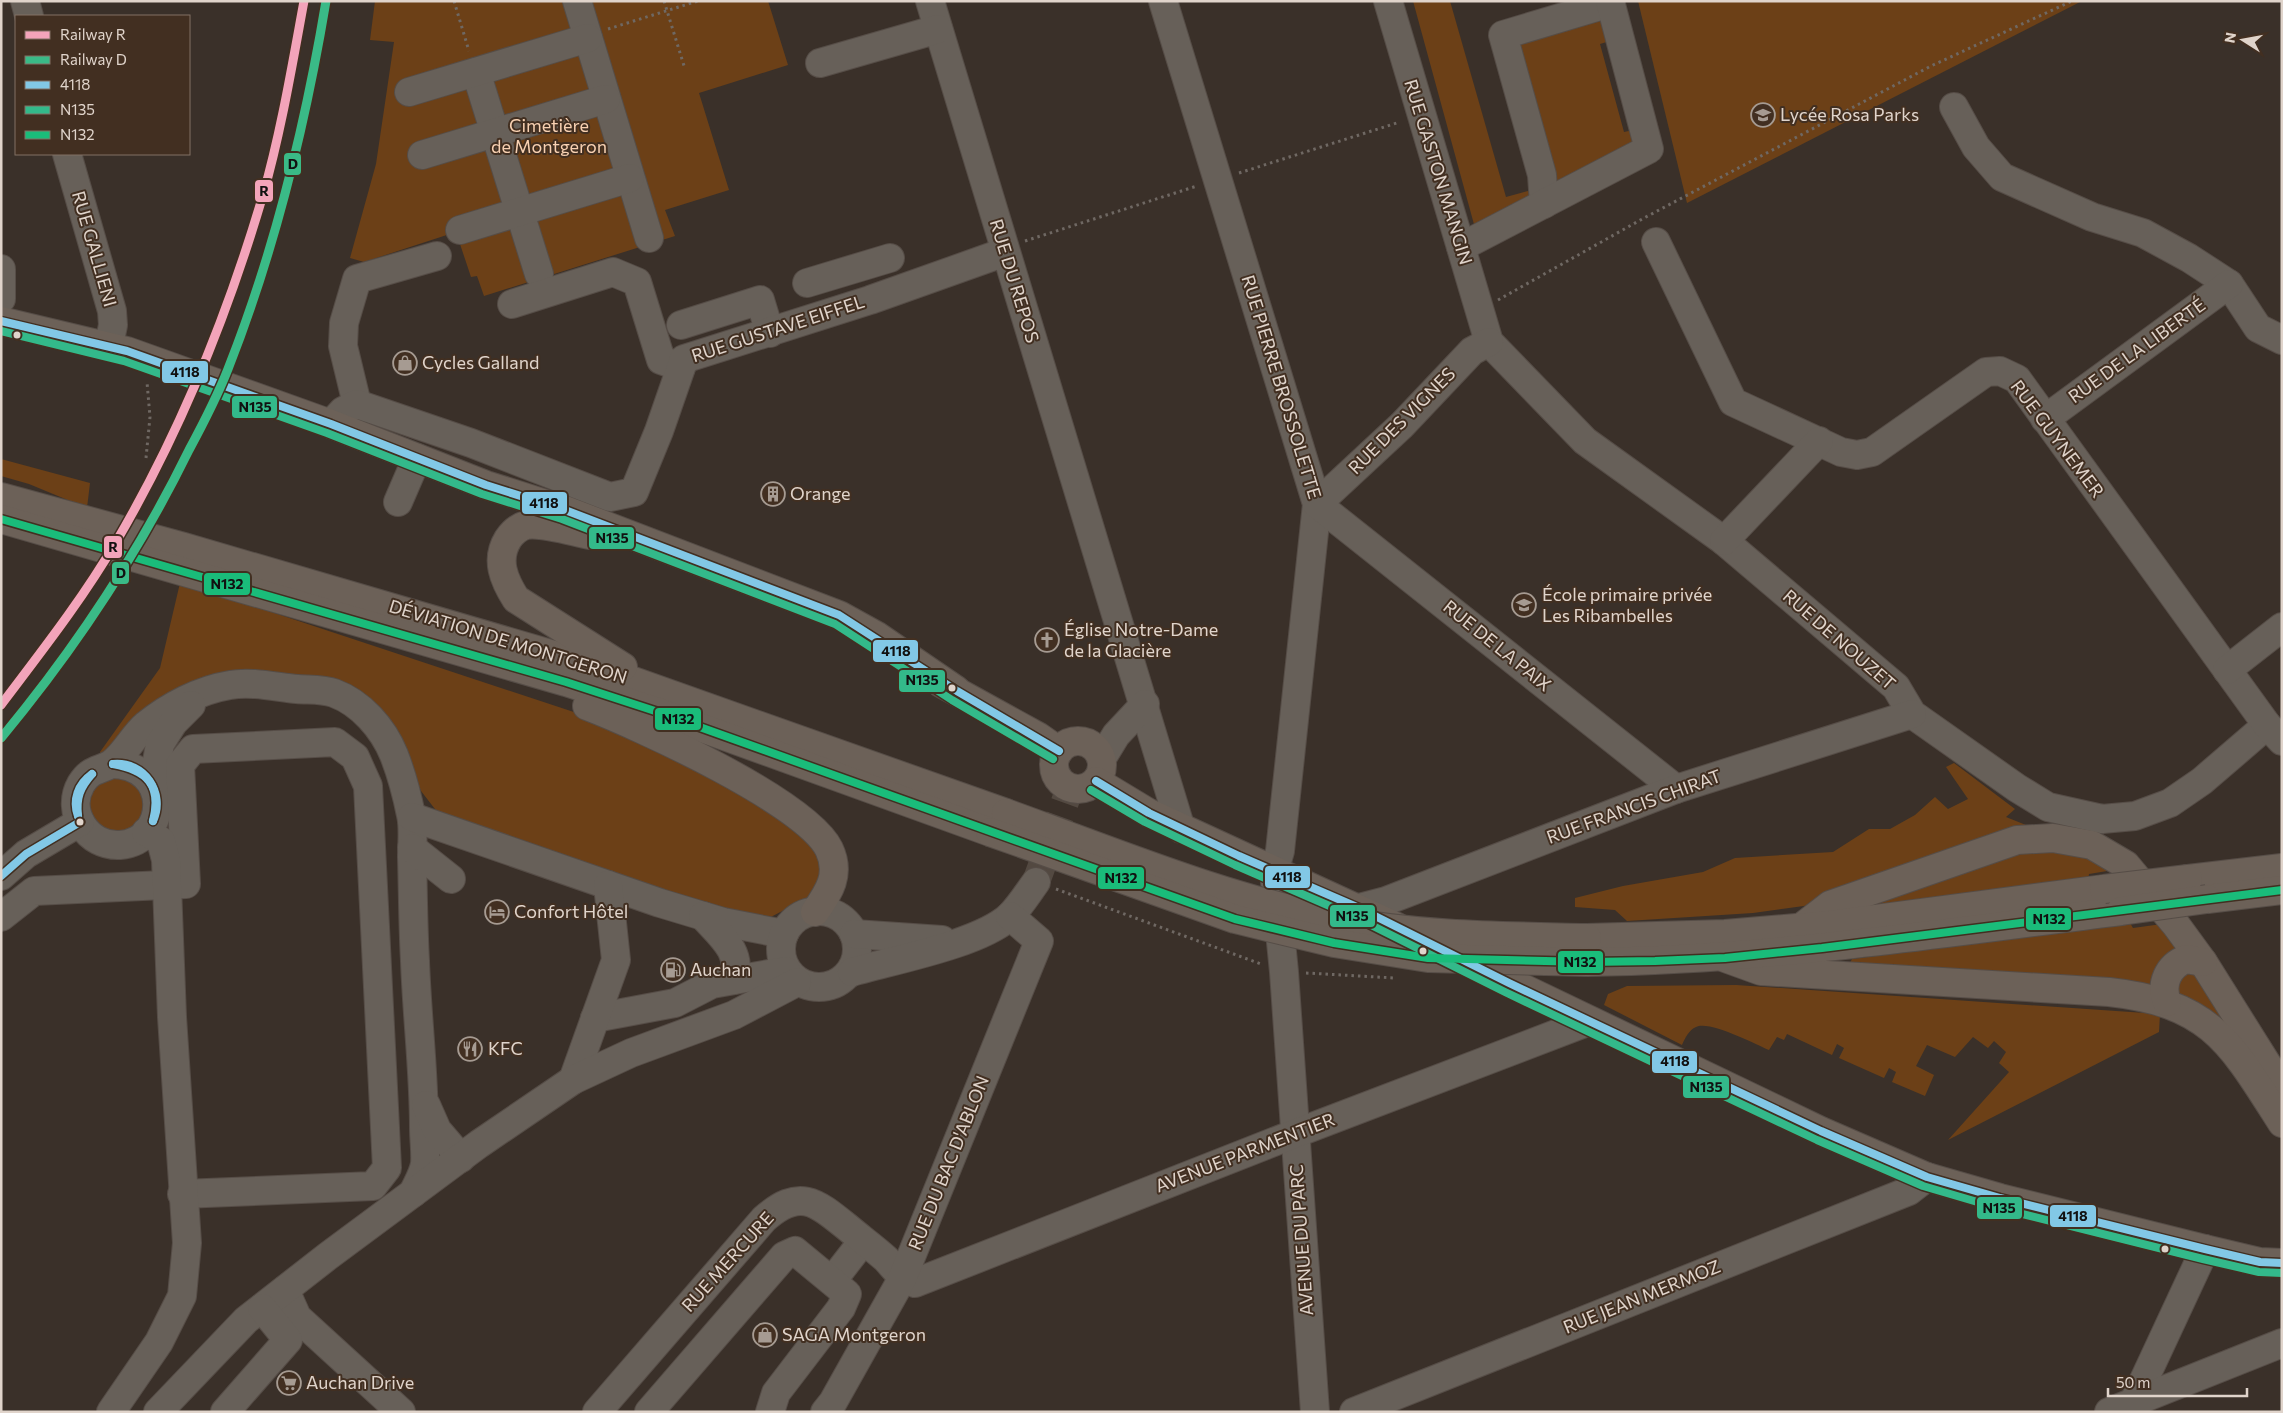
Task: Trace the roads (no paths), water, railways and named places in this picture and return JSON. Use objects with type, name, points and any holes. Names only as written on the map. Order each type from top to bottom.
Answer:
[{"type":"main road","points":[[1,321],[109,345],[331,424],[486,485],[565,510],[839,615],[877,636],[956,690]]},
{"type":"main road","points":[[486,485],[551,519],[832,627],[956,690],[1039,737],[1058,751]]},
{"type":"main road","name":"DÉVIATION DE MONTGERON","points":[[1,497],[507,640],[648,685],[998,823]]},
{"type":"main road","name":"DÉVIATION DE MONTGERON","points":[[1,519],[536,673],[998,823]]},
{"type":"main road","points":[[590,535],[525,525],[512,533],[504,545],[500,562],[505,582],[516,599],[606,654],[648,685]]},
{"type":"main road","points":[[536,673],[559,695],[606,713],[732,776],[773,799],[818,832],[829,849],[834,863],[834,881],[815,912]]},
{"type":"main road","points":[[1085,741],[1098,751],[1099,770],[1082,789],[1070,788],[1064,784],[1055,772],[1054,764],[1058,751],[1071,742],[1085,741]]},
{"type":"main road","points":[[1099,770],[1149,813],[1274,872],[1360,908],[1822,1132],[1927,1177],[2000,1198],[2205,1249],[2260,1262],[2282,1263]]},
{"type":"main road","points":[[998,823],[1235,919],[1334,943],[1428,958],[1587,950],[2282,868]]},
{"type":"main road","points":[[1803,926],[1830,905],[2017,840],[2053,838],[2092,845],[2126,865],[2176,925],[2203,962],[2282,1088]]},
{"type":"main road","points":[[1587,950],[1725,958],[1822,948],[2282,890]]},
{"type":"main road","points":[[1725,958],[1761,971],[2109,992],[2138,995],[2167,1002],[2193,1014],[2225,1041],[2246,1066],[2282,1123]]},
{"type":"main road","points":[[2167,1002],[2164,987],[2172,967],[2186,959],[2203,962]]},
{"type":"street","points":[[25,1],[29,15]]},
{"type":"street","points":[[577,1],[648,238]]},
{"type":"street","name":"RUE DU REPOS","points":[[930,1],[1182,829]]},
{"type":"street","name":"RUE PIERRE BROSSOLETTE","points":[[1163,1],[1317,504],[1280,851],[1274,872]]},
{"type":"street","name":"RUE GASTON MANGIN","points":[[1388,1],[1489,342]]},
{"type":"street","points":[[1461,247],[1649,150],[1610,2],[1544,11],[1503,35],[1542,175],[1544,204]]},
{"type":"street","points":[[820,63],[938,29]]},
{"type":"street","points":[[409,92],[588,38]]},
{"type":"street","points":[[476,72],[539,274]]},
{"type":"street","points":[[422,155],[606,99]]},
{"type":"street","points":[[1954,107],[1976,147],[2002,177],[2092,217],[2142,233],[2189,258],[2228,284],[2258,328],[2282,340]]},
{"type":"street","name":"RUE GALLIENI","points":[[67,155],[112,311],[113,325],[109,345]]},
{"type":"street","points":[[460,230],[630,178]]},
{"type":"street","name":"RUE GUYNEMER","points":[[1656,242],[1733,402],[1841,452],[1857,455],[1872,452],[1986,372],[2000,371],[2016,379],[2274,733]]},
{"type":"street","name":"RUE GUSTAVE EIFFEL","points":[[357,404],[471,443],[610,497],[634,492],[659,431],[684,359],[870,300],[1005,252]]},
{"type":"street","points":[[331,424],[343,411],[357,404],[343,346],[344,323],[357,279],[437,256]]},
{"type":"street","points":[[808,282],[890,258]]},
{"type":"street","points":[[860,267],[870,300]]},
{"type":"street","points":[[1,269],[1,299]]},
{"type":"street","points":[[512,304],[613,272],[626,276],[637,282],[661,360],[681,368]]},
{"type":"street","name":"RUE DE LA LIBERTÉ","points":[[2045,419],[2228,284]]},
{"type":"street","points":[[681,325],[760,300],[770,333]]},
{"type":"street","name":"RUE DES VIGNES","points":[[1317,504],[1402,425],[1472,351],[1489,342]]},
{"type":"street","name":"RUE DE NOUZET","points":[[1489,342],[1585,441],[1724,541],[1896,687],[1912,714],[2017,788],[2048,807],[2102,819],[2135,816],[2170,803],[2274,733]]},
{"type":"street","points":[[1724,541],[1819,441]]},
{"type":"street","points":[[398,502],[417,458]]},
{"type":"street","name":"RUE DE LA PAIX","points":[[1317,504],[1676,789]]},
{"type":"street","points":[[2227,670],[2282,627]]},
{"type":"street","points":[[111,764],[145,726],[172,706],[205,692],[231,684],[333,692],[370,716],[393,753],[412,817],[415,961],[425,1101],[425,1163],[413,1193]]},
{"type":"street","points":[[153,785],[160,744],[173,723],[205,692]]},
{"type":"street","points":[[1099,770],[1116,735],[1144,704]]},
{"type":"street","name":"RUE FRANCIS CHIRAT","points":[[1360,908],[1386,901],[1676,789],[1912,714]]},
{"type":"street","points":[[1,917],[34,891],[186,884],[180,765],[193,750],[335,742],[355,757],[368,786],[387,1168],[373,1186],[182,1194]]},
{"type":"street","points":[[111,764],[124,764],[146,775],[153,785],[157,797],[157,810],[154,822],[136,840],[110,845],[92,837],[80,822],[76,810],[76,797],[88,774],[99,767],[111,764]]},
{"type":"street","points":[[412,817],[703,916],[784,934]]},
{"type":"street","points":[[1,876],[26,854],[80,822]]},
{"type":"street","points":[[111,1412],[159,1342],[182,1296],[187,1243],[182,1194],[172,1017],[166,860],[161,841],[146,832]]},
{"type":"street","points":[[412,848],[451,879]]},
{"type":"street","name":"AVENUE DU PARC","points":[[1274,872],[1315,1412]]},
{"type":"street","points":[[595,1018],[675,1003],[712,984],[733,980],[791,976],[817,987],[827,986],[836,983],[852,972],[964,940],[988,931],[1010,916],[1036,882]]},
{"type":"street","points":[[573,1080],[616,960],[608,885]]},
{"type":"street","points":[[1281,950],[1360,908]]},
{"type":"street","points":[[791,976],[781,957],[784,934],[795,919],[815,912],[824,912],[842,919],[854,934],[858,946],[857,960],[852,972]]},
{"type":"street","points":[[703,916],[737,958],[738,970],[733,980]]},
{"type":"street","name":"RUE DU BAC D'ABLON","points":[[825,1412],[833,1402],[902,1278],[1039,941],[1010,916]]},
{"type":"street","points":[[854,934],[964,940]]},
{"type":"street","points":[[158,1412],[246,1320],[413,1193],[573,1080],[631,1053],[734,1015],[791,976]]},
{"type":"street","name":"AVENUE PARMENTIER","points":[[902,1278],[915,1284],[1294,1134],[1590,1021]]},
{"type":"street","points":[[425,1101],[437,1130],[461,1158]]},
{"type":"street","name":"RUE JEAN MERMOZ","points":[[1354,1412],[1909,1192],[1927,1177]]},
{"type":"street","name":"RUE MERCURE","points":[[597,1412],[764,1219],[778,1206],[790,1201],[812,1202],[822,1206],[886,1260],[902,1278]]},
{"type":"street","points":[[832,1281],[863,1241]]},
{"type":"street","points":[[2132,1407],[2205,1249]]},
{"type":"street","points":[[649,1412],[784,1256],[795,1251],[847,1294],[841,1308],[776,1393],[770,1412]]},
{"type":"street","points":[[285,1290],[297,1317],[400,1412]]},
{"type":"street","points":[[225,1412],[288,1340],[262,1308]]},
{"type":"street","points":[[2109,1412],[2132,1407],[2282,1342]]},
{"type":"tunnel","points":[[1036,882],[1070,788]]},
{"type":"rail line","name":"R","points":[[1,705],[75,605],[116,542],[161,459],[200,373],[234,285],[263,195],[281,123],[304,1]]},
{"type":"rail line","name":"D","points":[[1,738],[54,670],[104,600],[149,526],[219,390],[245,324],[287,188],[318,48],[326,1]]},
{"type":"place","name":"Lycée Rosa Parks","points":[[1763,115]]},
{"type":"place","name":"Cycles Galland","points":[[405,363]]},
{"type":"place","name":"Orange","points":[[773,494]]},
{"type":"place","name":"École primaire privée Les Ribambelles","points":[[1524,605]]},
{"type":"place","name":"Église Notre-Dame de la Glacière","points":[[1047,640]]},
{"type":"place","name":"Confort Hôtel","points":[[497,912]]},
{"type":"place","name":"Auchan","points":[[673,970]]},
{"type":"place","name":"KFC","points":[[470,1049]]},
{"type":"place","name":"SAGA Montgeron","points":[[765,1335]]},
{"type":"place","name":"Auchan Drive","points":[[289,1383]]},
{"type":"park label","name":"Cimetière de Montgeron","points":[[549,136]]}]
